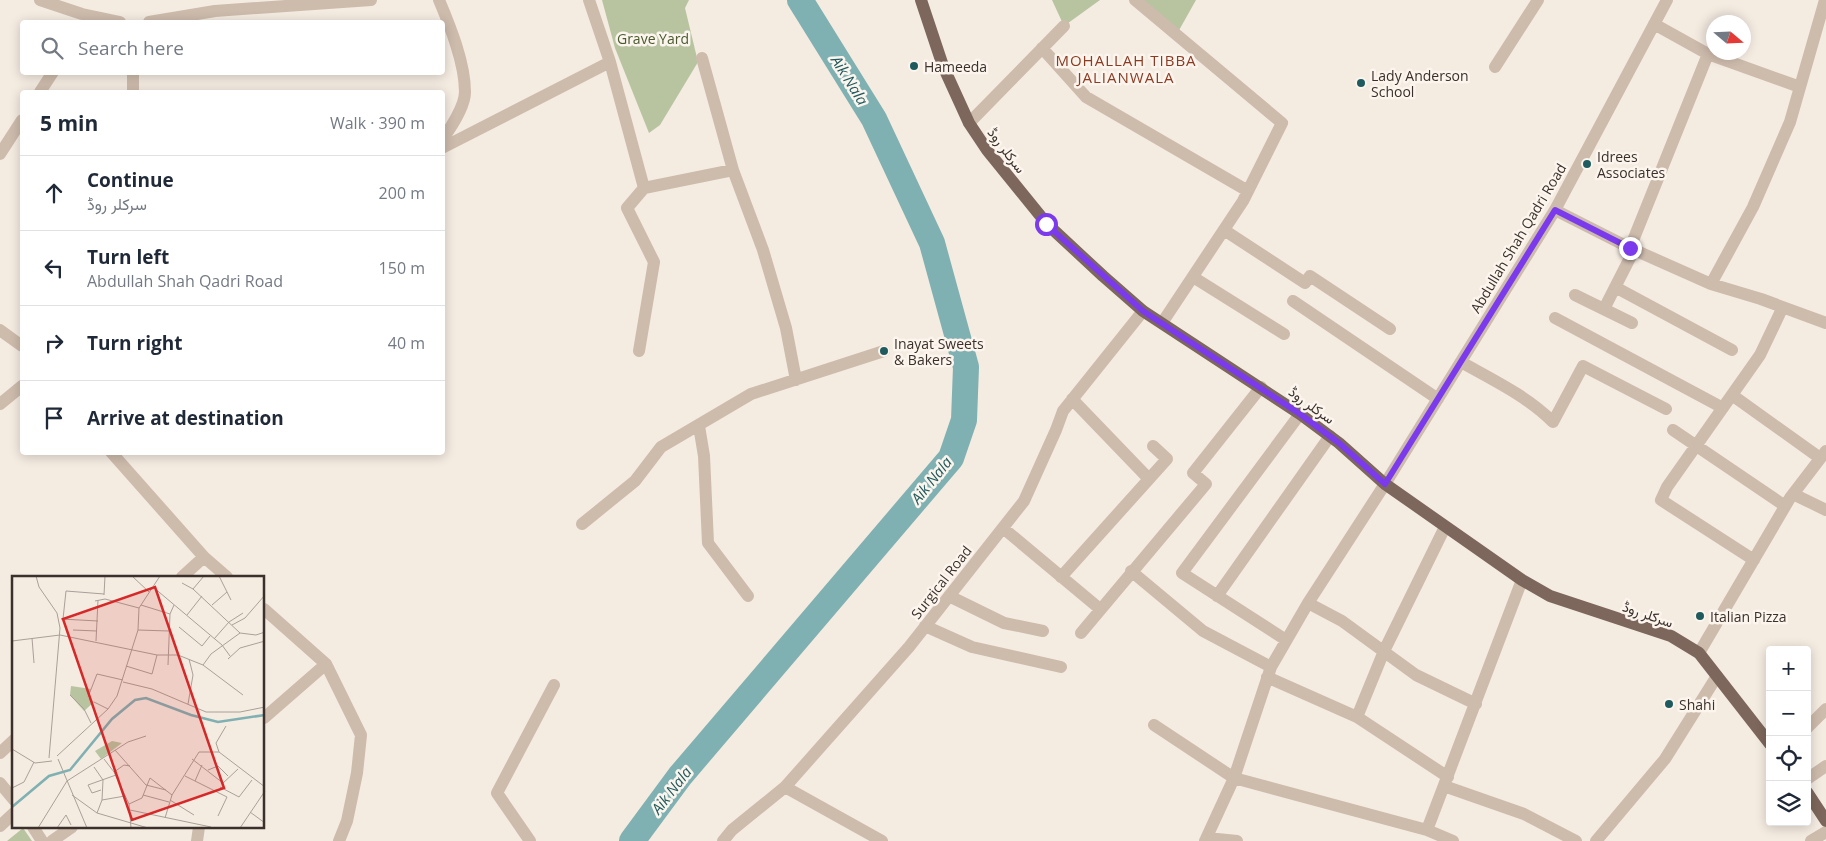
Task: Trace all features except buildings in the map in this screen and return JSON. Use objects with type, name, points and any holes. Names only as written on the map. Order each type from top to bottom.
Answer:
[{"type":"main road","name":"سرکلر روڈ","points":[[921,0],[944,66],[969,123],[987,150],[1046,224],[1143,311],[1261,386],[1330,436],[1385,484],[1522,580],[1550,596],[1672,636],[1699,653],[1766,739]]},
{"type":"main road","points":[[1811,798],[1826,820]]},
{"type":"street","points":[[40,0],[80,18],[100,20]]},
{"type":"street","points":[[157,20],[216,6],[371,0]]},
{"type":"street","points":[[439,0],[455,38],[465,93],[454,122],[445,136]]},
{"type":"street","points":[[589,0],[610,62],[644,188]]},
{"type":"street","points":[[1135,0],[1282,123],[1248,190],[1224,230],[1162,323]]},
{"type":"street","points":[[1495,67],[1538,0]]},
{"type":"street","name":"Abdullah Shah Qadri Road","points":[[1206,840],[1234,778],[1269,672],[1286,640],[1555,210],[1667,0]]},
{"type":"street","points":[[1711,284],[1753,207],[1790,122],[1825,2]]},
{"type":"street","points":[[1654,24],[1706,53]]},
{"type":"street","points":[[969,123],[1064,26]]},
{"type":"street","points":[[1042,48],[1086,97],[1248,190]]},
{"type":"street","points":[[702,58],[733,170],[763,250],[786,328],[796,380]]},
{"type":"street","points":[[1604,309],[1632,249],[1706,59]]},
{"type":"street","points":[[1725,60],[1800,87]]},
{"type":"street","points":[[445,146],[610,62]]},
{"type":"street","points":[[41,90],[51,75]]},
{"type":"street","points":[[133,75],[133,90]]},
{"type":"street","points":[[0,154],[20,123]]},
{"type":"street","points":[[639,350],[654,262],[627,208],[644,188],[733,170]]},
{"type":"street","points":[[1555,210],[1632,249],[1711,284],[1761,299],[1826,323]]},
{"type":"street","points":[[1224,230],[1305,282],[1310,276],[1390,328]]},
{"type":"street","points":[[1193,277],[1284,334]]},
{"type":"street","points":[[1615,287],[1732,350]]},
{"type":"street","points":[[1575,295],[1632,323]]},
{"type":"street","points":[[1293,301],[1438,399]]},
{"type":"street","name":"Surgical Road","points":[[723,841],[732,830],[785,787],[925,626],[1003,528],[1024,501],[1063,411],[1143,311]]},
{"type":"street","points":[[1754,560],[1661,500],[1667,487],[1760,355],[1780,312]]},
{"type":"street","points":[[1555,318],[1723,408]]},
{"type":"street","points":[[0,330],[20,345]]},
{"type":"street","points":[[582,524],[635,481],[661,447],[751,394],[884,351]]},
{"type":"street","points":[[1461,362],[1511,390],[1553,422],[1583,366],[1666,409]]},
{"type":"street","points":[[1081,633],[1131,571],[1206,484],[1193,473],[1261,386]]},
{"type":"street","points":[[0,404],[20,388]]},
{"type":"street","points":[[1699,653],[1785,506],[1823,454],[1732,394]]},
{"type":"street","points":[[1072,399],[1148,479]]},
{"type":"street","points":[[1286,640],[1182,572],[1300,414]]},
{"type":"street","points":[[699,426],[704,456],[708,543],[748,596]]},
{"type":"street","points":[[1673,430],[1695,447],[1785,506]]},
{"type":"street","points":[[1217,596],[1330,436]]},
{"type":"street","points":[[1061,577],[1167,459],[1153,446]]},
{"type":"street","points":[[114,455],[204,557],[226,576]]},
{"type":"street","points":[[1793,494],[1826,510]]},
{"type":"street","points":[[1357,717],[1384,651],[1445,527]]},
{"type":"street","points":[[1003,528],[1100,609]]},
{"type":"street","points":[[183,576],[204,557]]},
{"type":"street","points":[[1131,571],[1203,631],[1269,672],[1357,717],[1446,781],[1524,814],[1576,841]]},
{"type":"street","points":[[1427,830],[1522,580]]},
{"type":"street","points":[[949,596],[1004,623],[1043,631]]},
{"type":"street","points":[[1308,603],[1342,621],[1416,675],[1476,704]]},
{"type":"street","points":[[265,610],[326,664],[361,735],[357,772],[347,821],[339,841]]},
{"type":"street","points":[[925,626],[972,647],[1061,667]]},
{"type":"street","points":[[265,717],[326,664]]},
{"type":"street","points":[[1596,841],[1665,758],[1717,676]]},
{"type":"street","points":[[530,841],[497,793],[554,685]]},
{"type":"street","points":[[1811,724],[1826,709]]},
{"type":"street","points":[[1154,725],[1234,778],[1427,830],[1453,841]]},
{"type":"street","points":[[0,754],[12,742]]},
{"type":"street","points":[[1811,777],[1826,766]]},
{"type":"street","points":[[0,784],[12,798]]},
{"type":"street","points":[[785,787],[882,841]]},
{"type":"street","points":[[0,826],[12,815]]},
{"type":"street","points":[[34,828],[42,841]]},
{"type":"street","points":[[52,841],[71,828]]},
{"type":"street","points":[[197,841],[200,828]]},
{"type":"street","points":[[1811,841],[1826,832]]},
{"type":"street","points":[[1206,840],[1237,841]]},
{"type":"green space","name":"Grave Yard","points":[[602,0],[689,0],[685,8],[698,62],[660,125],[649,133],[615,48]]},
{"type":"green space","points":[[1052,0],[1100,0],[1064,26]]},
{"type":"green space","points":[[1136,0],[1196,0],[1178,32]]},
{"type":"green space","points":[[23,828],[32,841],[7,841]]},
{"type":"waterway","name":"Aik Nala","points":[[632,841],[680,776],[951,458],[964,420],[966,367],[932,243],[874,119],[800,0]]},
{"type":"place","name":"Hameeda","points":[[914,66]]},
{"type":"place","name":"Lady Anderson School","points":[[1361,83]]},
{"type":"place","name":"Idrees Associates","points":[[1587,164]]},
{"type":"place","name":"Inayat Sweets & Bakers","points":[[884,351]]},
{"type":"place","name":"Italian Pizza","points":[[1700,616]]},
{"type":"place","name":"Shahi","points":[[1669,704]]},
{"type":"district","name":"MOHALLAH TIBBA JALIANWALA","points":[[1126,68]]},
{"type":"route","points":[[1046,224],[1143,311],[1261,386],[1339,443],[1385,484],[1555,210],[1630,248]]}]
